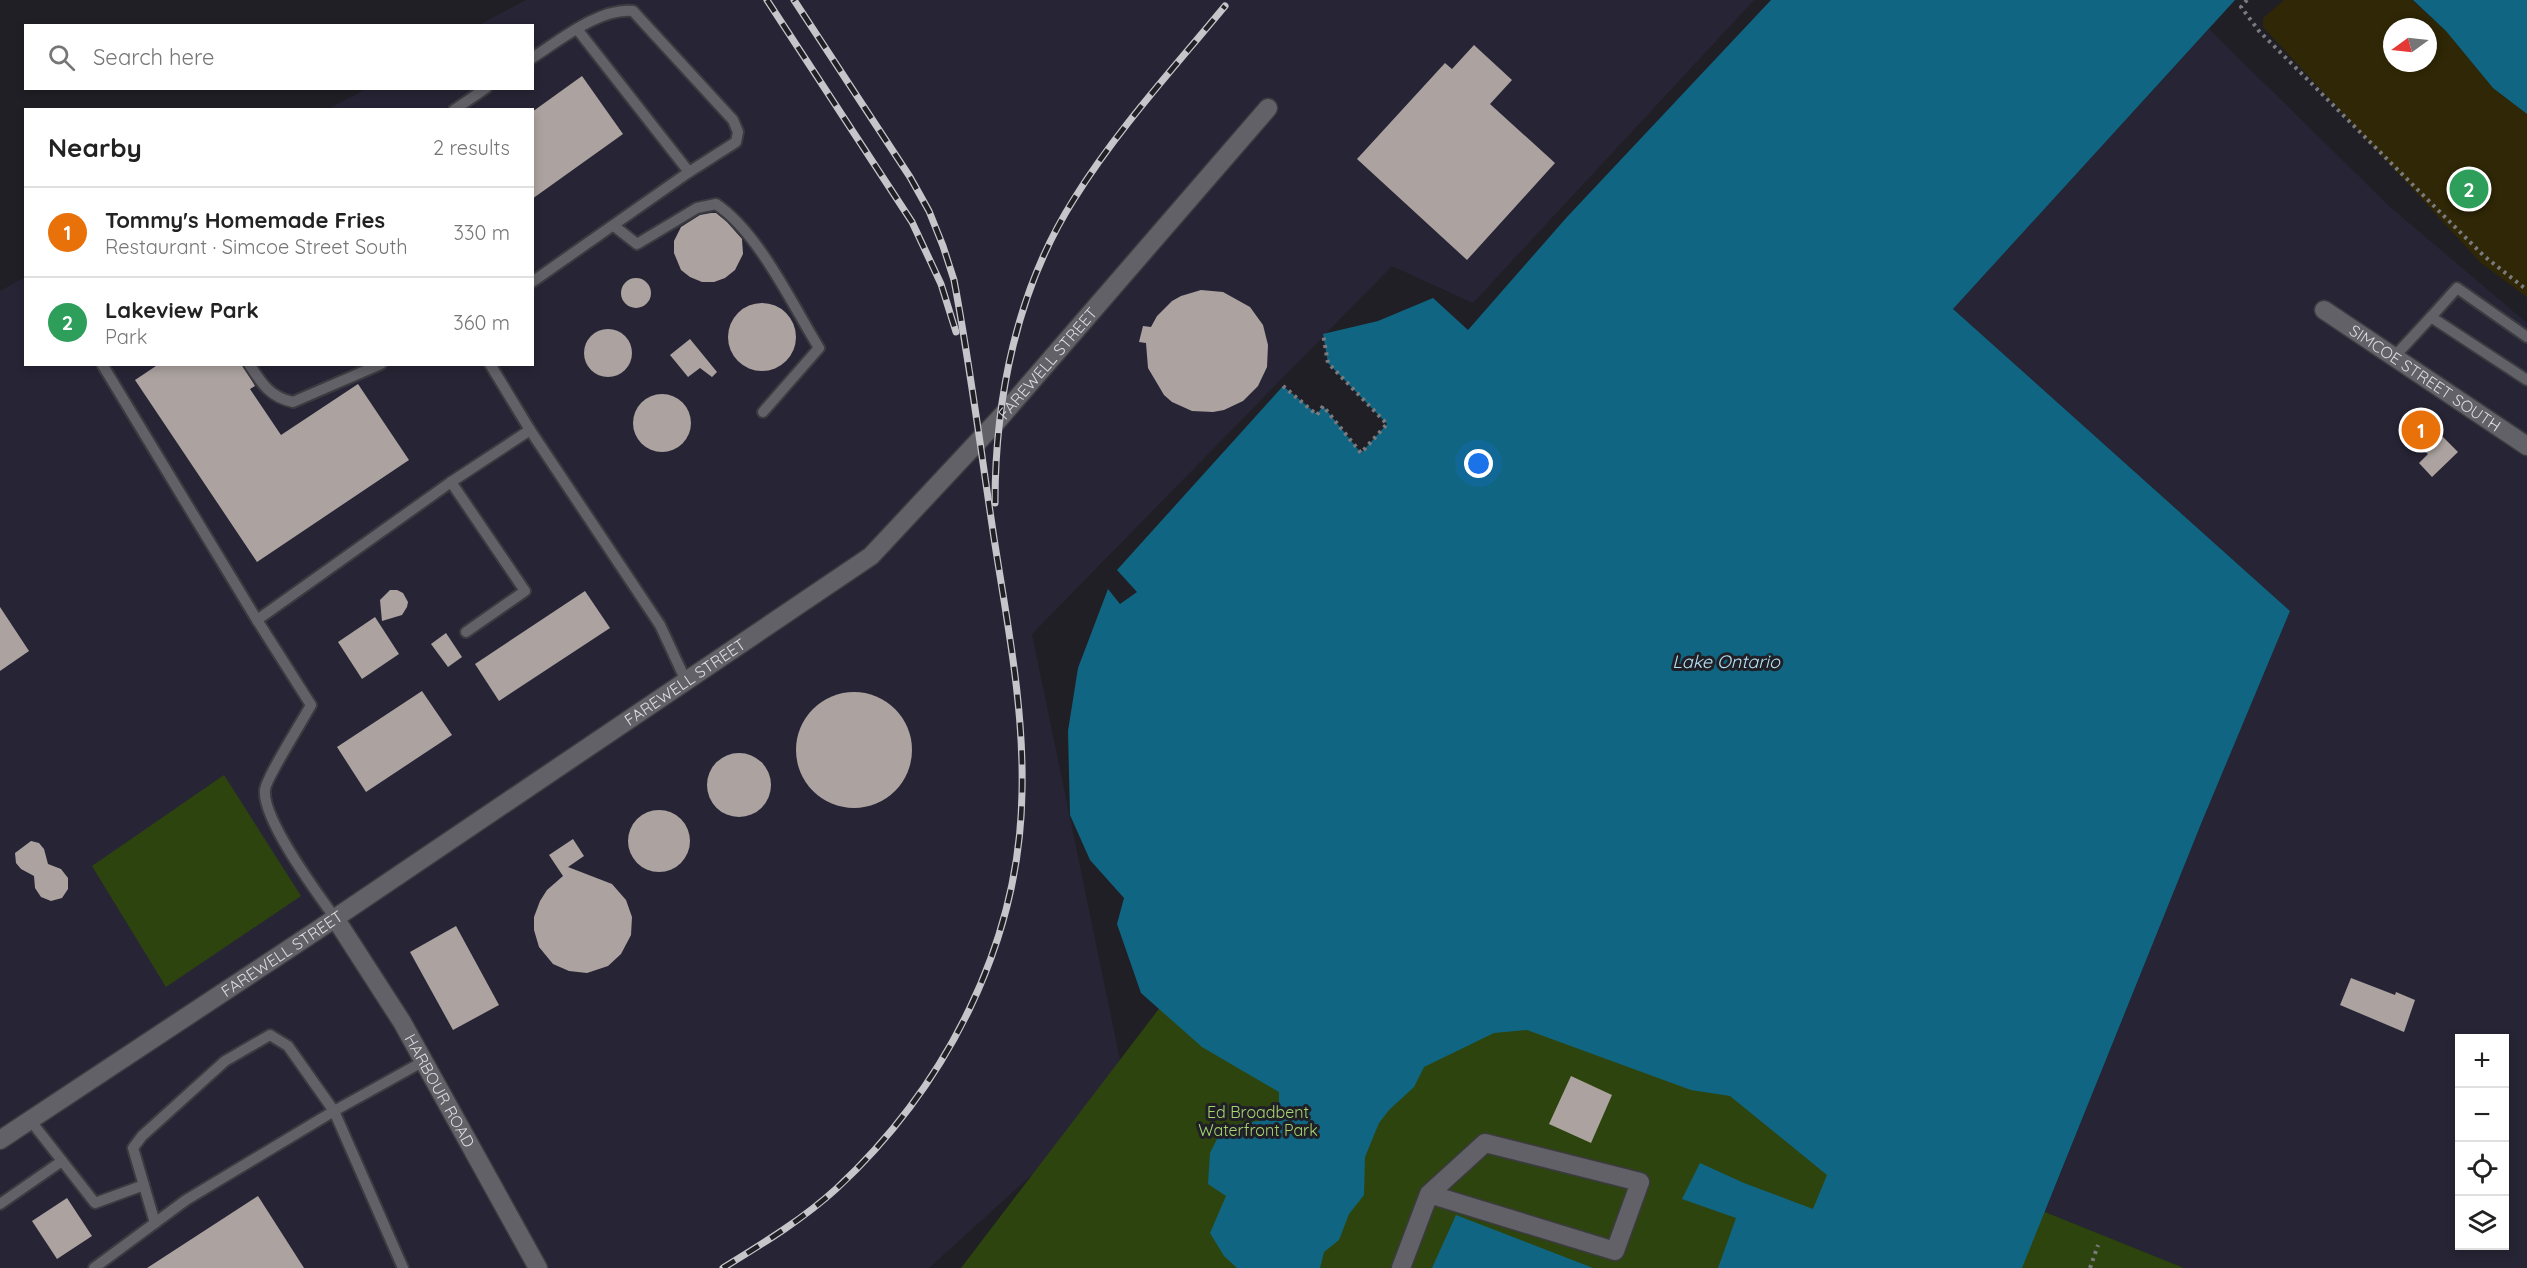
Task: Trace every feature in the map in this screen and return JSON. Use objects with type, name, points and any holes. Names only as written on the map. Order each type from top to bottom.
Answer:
[{"type":"street","name":"FAREWELL STREET","points":[[0,1140],[335,918],[871,556],[999,419],[1268,108]]},
{"type":"street","name":"SIMCOE STREET SOUTH","points":[[2324,310],[2527,446]]},
{"type":"street","name":"HARBOUR ROAD","points":[[335,918],[402,1022],[538,1268]]},
{"type":"street","points":[[1401,1268],[1429,1194],[1485,1143],[1640,1182],[1615,1251],[1429,1194]]},
{"type":"lane","points":[[534,57],[609,12],[633,11],[733,120],[738,132],[736,142],[689,172],[534,281]]},
{"type":"lane","points":[[578,29],[689,172]]},
{"type":"lane","points":[[457,108],[483,90]]},
{"type":"lane","points":[[614,226],[637,244],[697,208],[716,204],[734,216],[762,255],[819,348],[764,412]]},
{"type":"lane","points":[[2394,357],[2457,288],[2527,337]]},
{"type":"lane","points":[[2431,317],[2527,380]]},
{"type":"lane","points":[[103,366],[311,705],[264,789],[268,807],[297,864],[335,918]]},
{"type":"lane","points":[[250,366],[267,392],[279,399],[293,402],[376,366]]},
{"type":"lane","points":[[491,366],[530,430],[660,625],[686,681]]},
{"type":"lane","points":[[257,620],[451,482],[530,430]]},
{"type":"lane","points":[[451,482],[525,591],[466,632]]},
{"type":"lane","points":[[155,1223],[133,1148],[142,1136],[225,1061],[270,1035],[288,1046],[334,1111],[403,1268]]},
{"type":"lane","points":[[94,1268],[186,1200],[334,1111],[424,1061]]},
{"type":"lane","points":[[30,1120],[94,1203],[144,1185]]},
{"type":"lane","points":[[0,1204],[62,1161]]},
{"type":"path","points":[[2247,0],[2241,7],[2259,31],[2484,255],[2527,290]]},
{"type":"path","points":[[1282,386],[1317,415],[1323,406],[1361,453],[1387,424],[1328,363],[1323,334]]},
{"type":"path","points":[[2090,1268],[2098,1245]]},
{"type":"shaded area","points":[[526,0],[1754,0],[1473,303],[1392,266],[1032,634],[1126,1089],[929,1268],[0,1268],[0,291],[24,278],[24,366],[534,366],[534,108],[330,108],[364,90],[534,90],[534,24],[481,24]]},
{"type":"shaded area","points":[[2209,29],[2390,207],[2527,323],[2527,1268],[2184,1268],[2045,1212],[2203,819],[2290,611],[1953,309]]},
{"type":"green space","points":[[224,775],[301,896],[166,987],[92,866]]},
{"type":"green space","name":"Ed Broadbent Waterfront Park","points":[[1187,972],[1514,983],[2045,1212],[2184,1268],[961,1268]]},
{"type":"sand","points":[[2284,0],[2412,0],[2432,18],[2383,18],[2383,72],[2437,72],[2437,23],[2446,31],[2493,88],[2527,114],[2527,297],[2481,263],[2263,27],[2263,18]]},
{"type":"water","name":"Lake Ontario","points":[[1771,0],[2235,0],[1953,309],[2290,611],[2203,819],[2022,1268],[1718,1268],[1736,1218],[1682,1199],[1700,1163],[1744,1183],[1813,1209],[1827,1175],[1730,1096],[1691,1090],[1527,1030],[1494,1033],[1424,1067],[1414,1087],[1389,1110],[1379,1123],[1365,1157],[1364,1195],[1349,1214],[1339,1240],[1324,1252],[1320,1268],[1237,1268],[1224,1256],[1210,1233],[1226,1196],[1208,1184],[1210,1153],[1223,1127],[1275,1118],[1279,1104],[1279,1092],[1202,1047],[1141,993],[1117,924],[1124,898],[1090,860],[1070,815],[1068,731],[1078,668],[1108,589],[1120,604],[1137,592],[1117,570],[1283,386],[1317,414],[1323,406],[1361,453],[1387,424],[1328,363],[1323,334],[1378,321],[1433,298],[1468,330],[1567,217]]},
{"type":"water","points":[[2413,0],[2527,0],[2527,114],[2493,88],[2437,23],[2437,18],[2432,18]]},
{"type":"water","points":[[1456,1215],[1593,1268],[1432,1268]]},
{"type":"building","points":[[1474,45],[1512,80],[1490,104],[1555,163],[1467,260],[1357,159],[1445,63],[1452,69]]},
{"type":"building","points":[[582,76],[623,134],[534,198],[534,111]]},
{"type":"building","points":[[716,213],[727,222],[742,239],[743,254],[735,270],[725,278],[714,282],[702,282],[681,270],[674,253],[674,241],[681,227],[700,215]]},
{"type":"building","points":[[636,278],[647,282],[651,293],[647,304],[636,308],[625,304],[621,293],[625,282]]},
{"type":"building","points":[[1201,290],[1223,292],[1250,307],[1263,325],[1268,345],[1267,367],[1258,386],[1243,401],[1224,410],[1213,412],[1192,411],[1172,402],[1164,395],[1148,368],[1146,343],[1139,342],[1143,326],[1151,327],[1157,316],[1172,301]]},
{"type":"building","points":[[762,303],[775,305],[786,313],[794,324],[796,337],[794,350],[786,361],[775,369],[762,371],[749,369],[738,361],[730,350],[728,337],[730,324],[738,313],[749,305]]},
{"type":"building","points":[[603,329],[613,329],[628,339],[632,353],[631,362],[622,373],[613,377],[603,377],[588,367],[584,358],[584,348],[594,333]]},
{"type":"building","points":[[690,339],[717,372],[712,377],[700,368],[688,377],[670,355]]},
{"type":"building","points":[[156,366],[243,366],[255,386],[250,389],[281,435],[358,384],[409,460],[257,562],[135,380]]},
{"type":"building","points":[[662,394],[678,399],[686,407],[691,423],[686,439],[678,447],[662,452],[646,447],[638,439],[633,423],[638,407],[646,399]]},
{"type":"building","points":[[2421,411],[2439,424],[2435,429],[2458,452],[2432,477],[2419,463],[2428,454],[2403,435]]},
{"type":"building","points":[[390,590],[403,593],[408,602],[407,607],[402,615],[382,621],[380,600]]},
{"type":"building","points":[[585,591],[610,628],[499,701],[475,664]]},
{"type":"building","points":[[0,607],[29,651],[0,671]]},
{"type":"building","points":[[375,617],[399,654],[362,679],[338,642]]},
{"type":"building","points":[[446,633],[462,657],[448,667],[431,644]]},
{"type":"building","points":[[422,691],[452,735],[366,792],[337,747]]},
{"type":"building","points":[[854,692],[876,696],[895,709],[908,728],[912,750],[908,772],[895,791],[876,804],[854,808],[832,804],[813,791],[800,772],[796,750],[800,728],[813,709],[832,696]]},
{"type":"building","points":[[739,753],[757,759],[765,767],[771,785],[765,803],[757,811],[739,817],[721,811],[713,803],[707,785],[713,767],[721,759]]},
{"type":"building","points":[[653,810],[665,810],[681,819],[688,829],[690,841],[688,853],[681,863],[665,872],[653,872],[642,867],[633,858],[628,847],[628,835],[633,824],[642,815]]},
{"type":"building","points":[[573,839],[584,856],[568,867],[612,884],[626,900],[632,917],[631,935],[621,954],[608,966],[587,973],[569,971],[553,964],[539,947],[534,930],[534,917],[540,901],[547,890],[563,876],[549,855]]},
{"type":"building","points":[[31,841],[39,843],[44,849],[48,864],[61,869],[68,878],[68,889],[62,898],[51,901],[41,897],[35,888],[34,876],[21,869],[16,863],[15,853]]},
{"type":"building","points":[[456,926],[499,1005],[453,1030],[410,952]]},
{"type":"building","points":[[2351,978],[2415,1000],[2404,1032],[2340,1005]]},
{"type":"building","points":[[1571,1076],[1612,1095],[1591,1143],[1549,1124]]},
{"type":"building","points":[[258,1196],[304,1268],[147,1268]]},
{"type":"building","points":[[67,1198],[92,1236],[57,1259],[32,1221]]},
{"type":"railway","points":[[767,0],[912,222],[941,284],[956,332]]},
{"type":"railway","points":[[723,1268],[796,1221],[836,1189],[875,1149],[911,1105],[943,1058],[970,1009],[991,957],[1008,903],[1018,848],[1022,792],[1022,760],[1014,664],[954,280],[929,211],[910,177],[794,0]]},
{"type":"railway","points":[[995,503],[999,424],[1013,345],[1024,307],[1054,234],[1074,199],[1108,149],[1225,6]]},
{"type":"place","name":"Lakeview Park","points":[[2469,189]]},
{"type":"place","name":"Tommy's Homemade Fries","points":[[2421,430]]}]
